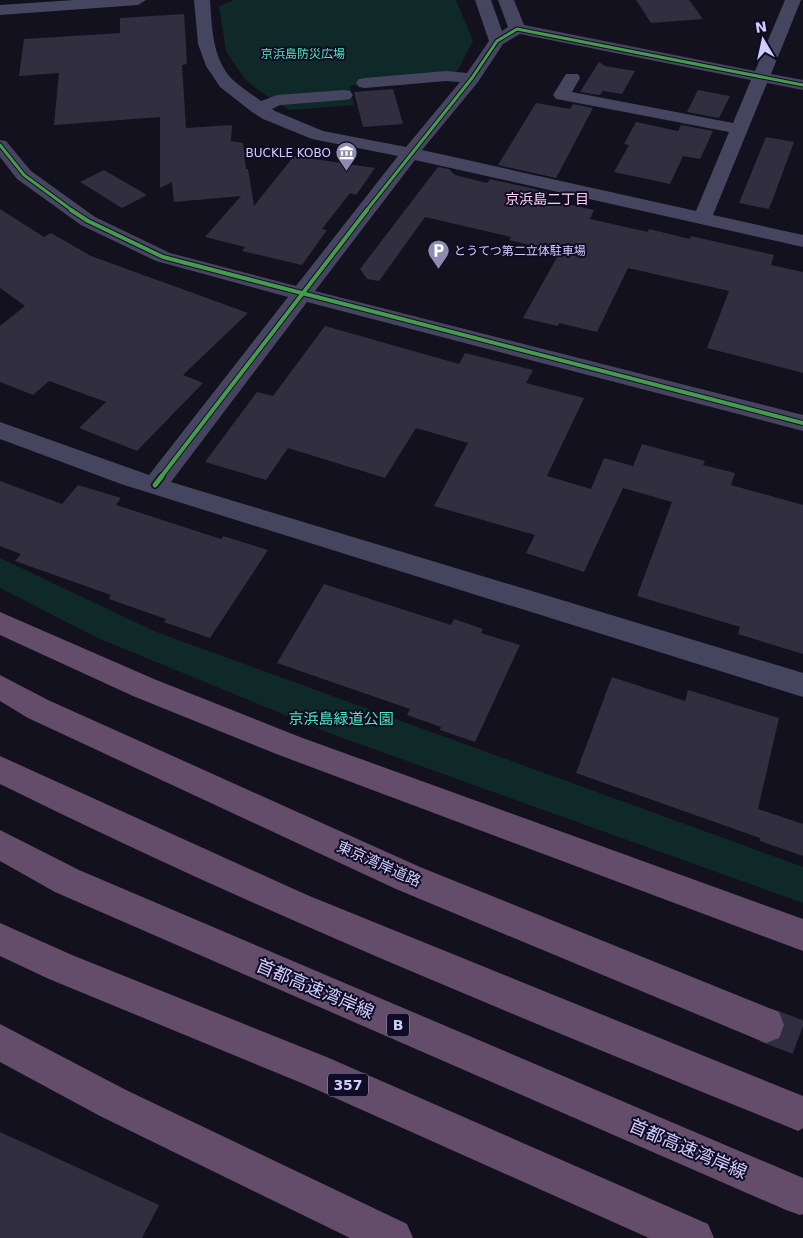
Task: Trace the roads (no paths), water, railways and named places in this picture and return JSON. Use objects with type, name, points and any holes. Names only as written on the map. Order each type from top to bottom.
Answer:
[{"type":"highway","points":[[0,623],[48,646],[210,716],[565,849],[803,935]]},
{"type":"highway","name":"東京湾岸道路","points":[[0,687],[38,709],[408,878],[766,1025]]},
{"type":"highway","points":[[0,769],[99,819],[372,939],[798,1112]]},
{"type":"highway","name":"首都高速湾岸線","points":[[0,845],[67,881],[800,1196]]},
{"type":"highway","name":"357","points":[[0,939],[62,967],[316,1071],[694,1238]]},
{"type":"highway","points":[[0,1042],[113,1103],[393,1238]]},
{"type":"street","points":[[0,10],[138,0]]},
{"type":"street","points":[[202,0],[206,44],[214,66],[226,84],[269,115],[318,135],[803,241]]},
{"type":"street","points":[[483,0],[497,41]]},
{"type":"street","points":[[506,0],[517,29]]},
{"type":"street","points":[[702,219],[793,0]]},
{"type":"street","points":[[155,485],[410,154],[472,78],[497,41],[517,29],[803,85]]},
{"type":"street","points":[[365,83],[446,76],[472,78]]},
{"type":"street","points":[[572,78],[562,95],[739,129]]},
{"type":"street","points":[[258,108],[277,100],[344,95]]},
{"type":"street","points":[[0,145],[24,175],[88,221],[163,257],[803,423]]},
{"type":"street","points":[[0,430],[130,478],[803,685]]},
{"type":"tunnel","points":[[766,1025],[803,1039]]},
{"type":"place","name":"BUCKLE KOBO","points":[[347,172]]},
{"type":"place","name":"とうてつ第二立体駐車場","points":[[438,270]]},
{"type":"district","name":"京浜島二丁目","points":[[547,199]]},
{"type":"park label","name":"京浜島防災広場","points":[[303,54]]},
{"type":"park label","name":"京浜島緑道公園","points":[[341,719]]}]
